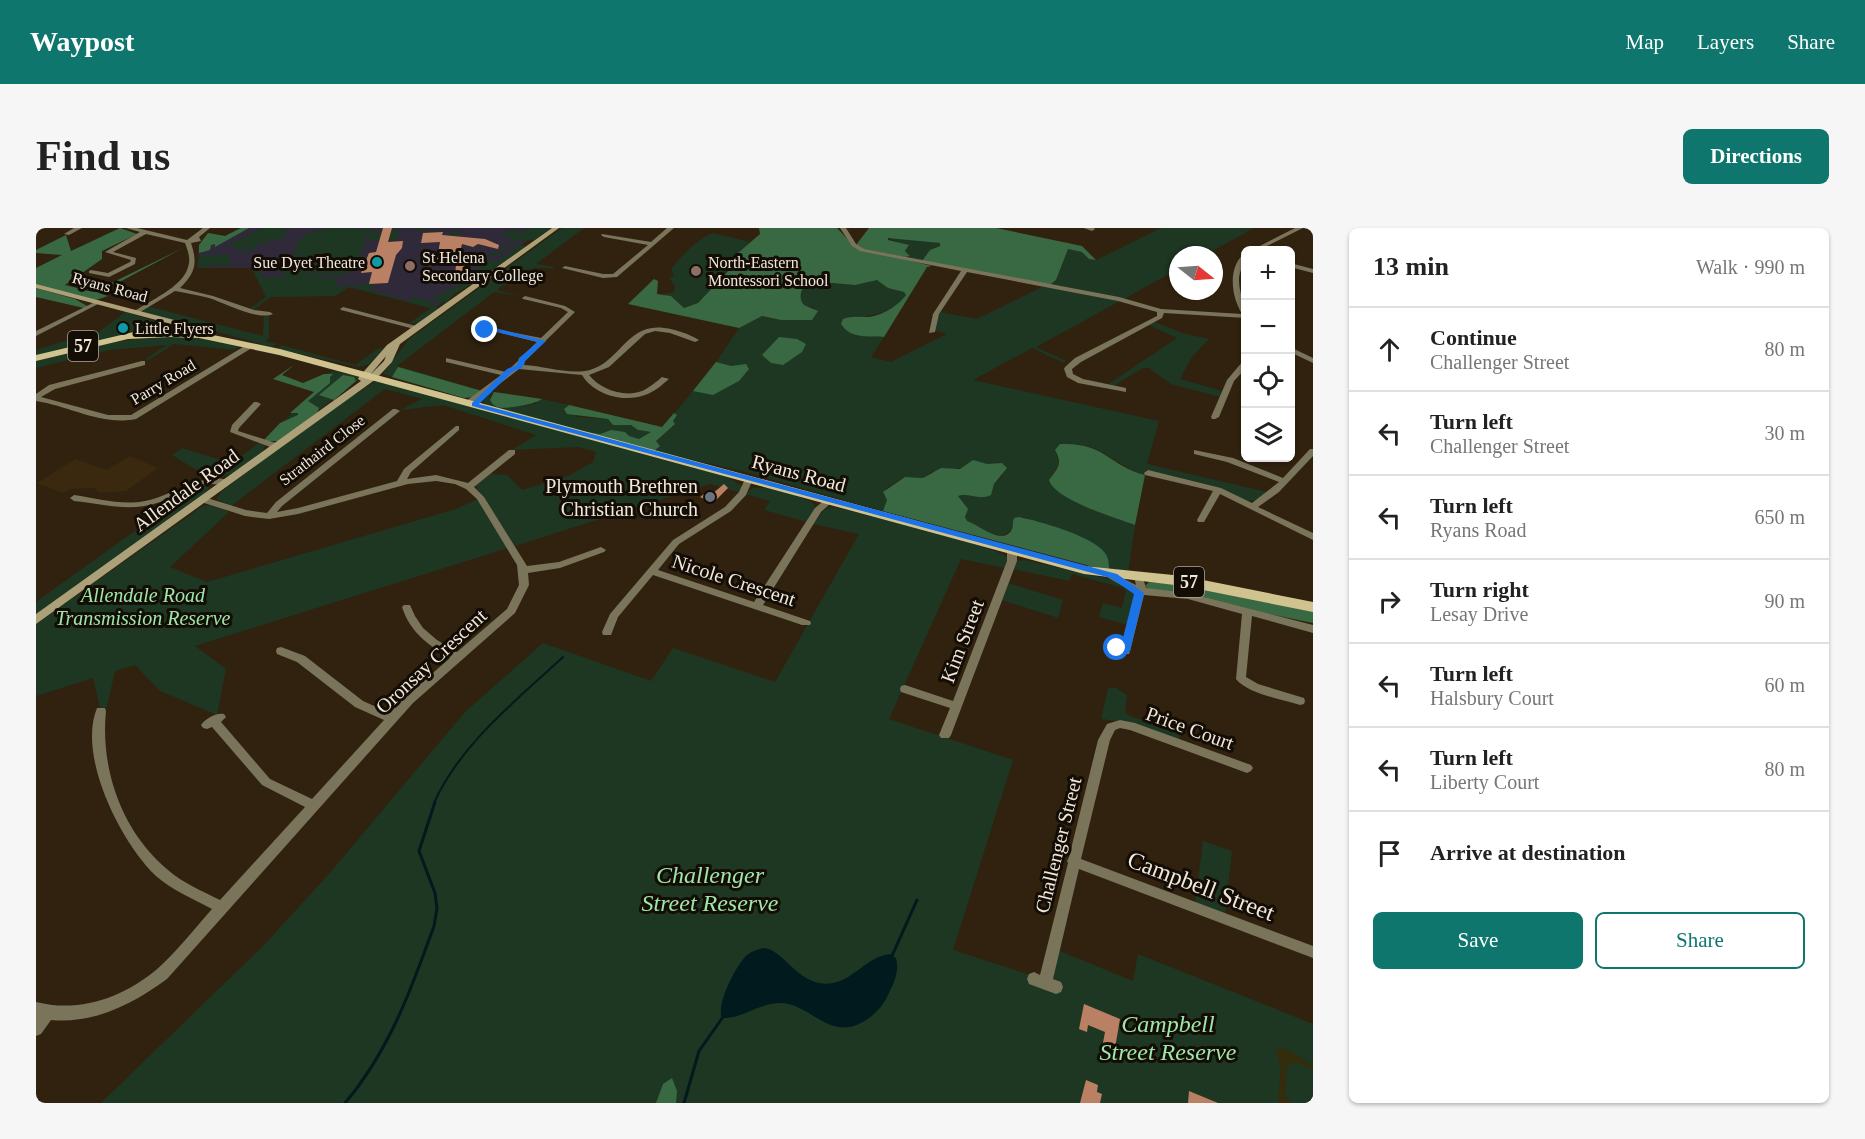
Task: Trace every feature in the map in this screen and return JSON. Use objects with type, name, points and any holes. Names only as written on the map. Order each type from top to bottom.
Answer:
[{"type":"main road","name":"57","points":[[36,358],[130,337],[174,330]]},
{"type":"main road","name":"Ryans Road","points":[[174,330],[251,344],[1015,555],[1137,581],[1183,581],[1313,607]]},
{"type":"street","points":[[67,234],[79,228]]},
{"type":"street","points":[[129,228],[179,240],[193,240],[207,228]]},
{"type":"street","points":[[348,370],[364,368],[374,362],[417,328],[556,228]]},
{"type":"street","points":[[565,268],[603,276],[615,276],[671,228]]},
{"type":"street","points":[[843,228],[858,248],[964,271],[1125,301],[1161,311],[1241,315]]},
{"type":"street","points":[[1263,246],[1300,228]]},
{"type":"street","points":[[90,272],[107,275],[134,262],[133,259],[108,252],[144,233]]},
{"type":"street","points":[[604,235],[653,244]]},
{"type":"street","points":[[132,312],[173,288],[193,269],[193,240]]},
{"type":"street","points":[[1241,259],[1239,262],[1241,282],[1237,300],[1241,308]]},
{"type":"street","points":[[1295,267],[1313,271]]},
{"type":"street","points":[[930,334],[936,314],[964,271]]},
{"type":"street","name":"Ryans Road","points":[[36,286],[132,312],[174,330]]},
{"type":"street","points":[[173,288],[211,297],[249,311],[270,314]]},
{"type":"street","points":[[520,367],[522,360],[572,312],[567,308],[525,298]]},
{"type":"street","points":[[36,334],[97,303]]},
{"type":"street","points":[[342,309],[417,328]]},
{"type":"street","points":[[1122,390],[1077,379],[1068,374],[1069,367],[1160,317],[1161,311]]},
{"type":"street","points":[[487,328],[543,341]]},
{"type":"street","points":[[472,404],[505,374],[520,367],[584,373],[606,365],[644,330],[660,330],[696,340]]},
{"type":"street","name":"Parry Road","points":[[36,398],[111,419],[128,418],[147,411],[251,344]]},
{"type":"street","points":[[370,376],[388,362],[396,344]]},
{"type":"street","points":[[1295,352],[1313,361]]},
{"type":"street","points":[[449,360],[505,374]]},
{"type":"street","points":[[370,376],[374,362]]},
{"type":"street","points":[[36,398],[48,388],[142,363]]},
{"type":"street","points":[[1215,417],[1231,380],[1241,368]]},
{"type":"street","points":[[584,373],[596,387],[629,395],[644,393],[665,379]]},
{"type":"street","name":"Allendale Road","points":[[36,620],[204,500],[370,376]]},
{"type":"street","points":[[257,404],[235,427],[234,432],[276,446]]},
{"type":"street","name":"Strathaird Close","points":[[269,516],[279,504],[396,411]]},
{"type":"street","points":[[401,482],[407,471],[456,428]]},
{"type":"street","points":[[1252,507],[1284,481],[1313,451]]},
{"type":"street","points":[[469,487],[512,452]]},
{"type":"street","points":[[1197,452],[1230,460],[1284,481]]},
{"type":"street","points":[[1148,473],[1218,490],[1313,537]]},
{"type":"street","points":[[204,500],[245,513],[269,516],[298,511],[401,482],[436,478],[469,487],[480,497],[524,570],[566,564],[601,550]]},
{"type":"street","points":[[203,481],[218,489]]},
{"type":"street","points":[[74,498],[115,506],[142,505],[168,498],[203,481],[228,482]]},
{"type":"street","points":[[607,632],[614,616],[676,542],[728,509],[750,483]]},
{"type":"street","points":[[1201,520],[1218,490]]},
{"type":"street","points":[[757,606],[822,503]]},
{"type":"street","name":"Kim Street","points":[[945,735],[1015,555]]},
{"type":"street","name":"Oronsay Crescent","points":[[42,1010],[70,1013],[92,1010],[138,990],[167,969],[416,693],[511,610],[522,592],[524,570]]},
{"type":"street","name":"Nicole Crescent","points":[[651,571],[806,623]]},
{"type":"street","points":[[1125,651],[1137,581]]},
{"type":"street","name":"Ryans Road","points":[[1137,581],[1313,629]]},
{"type":"street","points":[[406,607],[411,621],[425,636],[457,657]]},
{"type":"street","points":[[1247,612],[1241,679],[1254,687],[1300,702]]},
{"type":"street","points":[[280,651],[301,659],[359,705],[392,719]]},
{"type":"street","points":[[905,689],[956,706]]},
{"type":"street","points":[[101,711],[98,734],[106,782],[116,809],[144,855],[172,880],[222,908]]},
{"type":"street","points":[[213,721],[266,782],[314,806]]},
{"type":"street","name":"Price Court","points":[[1120,724],[1170,739],[1247,768]]},
{"type":"street","name":"Challenger Street","points":[[1045,983],[1073,861],[1106,734],[1111,727],[1120,724]]},
{"type":"street","name":"Campbell Street","points":[[1073,861],[1313,952]]},
{"type":"street","points":[[36,1029],[42,1010]]},
{"type":"shaded area","name":"St Helena Secondary College","points":[[241,228],[539,228],[527,241],[434,309],[349,287],[335,296],[266,297],[252,268],[200,268],[198,250]]},
{"type":"shaded area","points":[[130,456],[158,468],[126,491],[100,493],[94,488],[70,489],[63,493],[37,483],[75,459],[107,470]]},
{"type":"green space","points":[[120,228],[137,234],[102,251],[102,259],[65,285],[93,292],[183,248],[99,293],[108,296],[96,300],[36,285],[36,268],[62,255],[36,253],[36,250],[66,235],[71,251]]},
{"type":"green space","points":[[241,228],[249,228],[215,247],[215,244],[211,245],[210,250],[199,253],[199,245],[208,233],[225,236]]},
{"type":"green space","points":[[263,228],[280,228],[288,232],[279,240],[270,239],[266,244],[258,243],[265,241],[256,243],[259,245],[247,253],[239,252],[250,246],[249,244],[238,250],[229,245]]},
{"type":"green space","points":[[327,228],[372,229],[374,233],[404,230],[399,231],[396,241],[367,240],[370,234],[367,234],[355,271],[339,273],[347,273],[346,276],[338,276],[335,286],[375,284],[369,290],[409,301],[415,297],[429,301],[438,307],[437,309],[418,323],[408,324],[431,308],[349,287],[335,296],[271,297],[252,311],[248,310],[266,297],[252,269],[266,268],[259,270],[263,278],[284,276],[278,266],[271,265],[280,257],[302,253],[293,252],[302,238],[309,233]],"holes":[[[338,273],[336,277],[298,278]]]},
{"type":"green space","points":[[420,228],[441,231],[416,230],[404,230]]},
{"type":"green space","points":[[518,228],[514,231],[521,233],[528,228],[551,228],[534,240],[515,241],[509,237],[497,236],[510,233],[507,232]]},
{"type":"green space","points":[[562,228],[584,228],[536,264],[554,267],[552,269],[535,268],[522,272],[497,290],[520,296],[494,292],[397,366],[482,391],[470,398],[464,398],[383,374],[409,339]]},
{"type":"green space","points":[[759,228],[837,228],[855,247],[932,266],[927,267],[884,337],[855,334],[849,332],[841,324],[846,318],[868,317],[884,312],[894,307],[906,295],[904,292],[888,288],[877,280],[855,285],[809,281],[802,289],[801,299],[804,305],[818,311],[812,320],[781,320],[762,316],[739,328],[628,304],[654,279],[658,281],[657,294],[671,296],[684,308],[698,303],[733,266],[731,259],[760,234]]},
{"type":"green space","points":[[869,228],[996,228],[1082,246],[1096,260],[1089,259],[1082,252],[1068,249],[1056,280],[1050,285],[922,261],[930,250],[940,246],[940,243],[888,238],[888,240],[909,245],[905,251],[910,256],[905,257],[862,249],[856,245]]},
{"type":"green space","points":[[1161,228],[1254,228],[1221,246],[1169,246],[1169,274],[1124,299],[1050,285],[1056,280],[1068,249],[1082,252],[1089,259],[1096,260]]},
{"type":"green space","points":[[441,231],[462,232],[448,241],[449,235],[454,233]]},
{"type":"green space","points":[[713,233],[750,242],[730,260],[734,266],[698,303],[684,308],[673,297],[662,294],[674,292],[675,286],[669,278],[674,276],[671,270],[690,248],[702,238]]},
{"type":"green space","points":[[899,237],[941,245],[930,250],[922,261],[905,257],[910,255],[905,251],[909,246],[888,239]]},
{"type":"green space","points":[[511,243],[526,246],[474,283],[454,294],[446,303],[434,301],[434,297],[473,279],[480,263],[489,261],[482,260],[486,257],[485,259],[498,262],[504,257],[488,255],[493,252],[505,256],[512,252],[496,250],[501,247],[513,251],[519,247],[505,245]]},
{"type":"green space","points":[[199,255],[229,255],[230,262],[234,264],[197,268]]},
{"type":"green space","points":[[872,279],[888,288],[904,292],[906,295],[895,306],[881,313],[850,317],[858,335],[884,337],[871,357],[891,362],[947,334],[934,330],[940,312],[977,319],[1044,286],[1120,301],[1036,347],[1066,361],[1064,363],[1032,348],[973,380],[1159,421],[1147,464],[1267,492],[1256,500],[1247,501],[1210,485],[1146,470],[1145,475],[1091,447],[1068,445],[1055,450],[1060,463],[1051,477],[1067,497],[1135,525],[1128,573],[1109,571],[1101,549],[1093,544],[1026,518],[1019,517],[1012,530],[1002,536],[992,534],[967,521],[965,517],[967,513],[958,496],[992,492],[994,484],[1003,475],[992,464],[931,472],[923,478],[905,477],[888,487],[883,494],[887,500],[883,511],[742,471],[645,449],[714,365],[740,327],[762,316],[781,320],[812,320],[814,308],[804,305],[801,299],[802,289],[809,281],[855,285]]},
{"type":"green space","points":[[36,288],[75,299],[87,306],[84,308],[36,297]]},
{"type":"green space","points":[[147,306],[263,336],[264,316],[269,316],[269,338],[266,341],[277,344],[271,347],[215,331],[185,329],[175,321],[143,312]]},
{"type":"green space","points":[[125,312],[171,326],[165,330],[36,356],[36,350],[74,338],[92,337]]},
{"type":"green space","points":[[1155,322],[1182,333],[1209,339],[1191,358],[1180,379],[1222,391],[1220,397],[1171,384],[1149,368],[1143,368],[1113,386],[1107,385],[1177,338],[1149,325]]},
{"type":"green space","points":[[157,336],[193,337],[239,346],[234,350],[174,344],[149,360],[145,359],[167,345],[110,350],[36,368],[36,361],[115,342]]},
{"type":"green space","points":[[779,337],[797,339],[806,344],[802,352],[783,365],[771,363],[762,355]]},
{"type":"green space","points":[[281,345],[355,365],[379,348],[383,349],[369,364],[358,367],[279,349]]},
{"type":"green space","points":[[716,362],[731,366],[746,364],[749,369],[739,381],[713,395],[693,391]]},
{"type":"green space","points":[[294,365],[282,375],[303,383],[324,374],[333,374],[330,377],[330,383],[308,401],[319,408],[317,413],[278,441],[263,441],[280,423],[298,415],[298,413],[290,413],[314,392],[273,379]]},
{"type":"green space","points":[[398,367],[482,391],[472,397],[464,398],[392,377]]},
{"type":"green space","points":[[334,371],[357,376],[359,379],[281,439],[273,442],[263,441],[328,380],[326,373]]},
{"type":"green space","points":[[343,375],[354,377],[356,381],[334,400],[319,395]]},
{"type":"green space","points":[[376,381],[727,477],[742,486],[739,492],[710,484],[515,546],[477,489],[477,484],[491,474],[507,475],[522,490],[568,476],[593,462],[596,452],[579,447],[512,450],[536,435],[443,405],[400,410],[422,399],[385,389],[231,506],[216,499],[222,491],[321,416]]},
{"type":"green space","points":[[490,392],[494,392],[489,397],[505,408],[535,404],[542,399],[569,405],[564,409],[577,417],[608,419],[613,425],[631,425],[638,430],[651,432],[639,439],[611,430],[600,434],[574,430],[487,405],[482,400]]},
{"type":"green space","points":[[494,392],[542,399],[527,405],[500,408],[490,400]]},
{"type":"green space","points":[[569,405],[662,427],[674,413],[677,415],[673,421],[675,424],[656,441],[660,446],[654,451],[574,430],[600,434],[611,430],[625,432],[639,439],[651,432],[638,430],[631,425],[613,425],[608,419],[567,414],[564,409]]},
{"type":"green space","points":[[259,443],[265,445],[263,452],[235,471],[218,478],[200,472],[172,455],[182,448],[231,463]]},
{"type":"green space","points":[[1060,444],[1075,444],[1097,450],[1122,466],[1145,475],[1135,525],[1074,501],[1054,487],[1049,480],[1058,466],[1059,459],[1055,450]]},
{"type":"green space","points":[[973,460],[987,464],[1002,463],[1007,468],[994,484],[991,495],[987,497],[958,496],[968,509],[965,517],[967,521],[990,533],[1002,536],[1011,531],[1014,518],[1019,517],[1065,530],[1099,547],[1107,557],[1109,571],[883,511],[887,500],[883,492],[905,477],[923,478],[941,468],[960,469]]},
{"type":"green space","points":[[203,484],[209,488],[202,497],[36,617],[36,602],[175,502],[168,499]]},
{"type":"green space","points":[[753,488],[776,490],[794,495],[814,504],[815,509],[807,522],[764,510],[770,501],[746,494]]},
{"type":"green space","name":"Allendale Road Transmission Reserve","points":[[478,499],[508,548],[195,646],[226,669],[217,715],[160,691],[135,665],[115,671],[107,707],[100,708],[93,678],[36,696],[36,624],[203,506],[211,505],[229,512],[170,567],[207,582],[456,509]]},
{"type":"green space","name":"Challenger Street Reserve","points":[[831,507],[955,538],[1008,558],[1005,568],[961,559],[889,719],[1013,760],[953,950],[1058,984],[1053,977],[1057,950],[1133,981],[1138,954],[1313,1024],[1313,1103],[101,1103],[265,944],[328,875],[466,711],[543,643],[651,681],[673,648],[775,682],[859,534],[813,524],[824,510]]},
{"type":"green space","points":[[1025,560],[1119,581],[1135,594],[1128,625],[1099,617],[1103,603],[1122,608],[1126,591],[1123,588],[1072,574],[1069,581],[1013,569],[1017,561]]},
{"type":"green space","points":[[1149,582],[1313,609],[1313,623],[1149,590],[1145,586]]},
{"type":"green space","points":[[1008,583],[1063,600],[1058,618],[1002,600]]},
{"type":"green space","points":[[1108,688],[1116,688],[1127,695],[1125,712],[1130,716],[1180,733],[1179,740],[1117,721],[1101,719]]},
{"type":"green space","points":[[1203,841],[1232,851],[1225,915],[1195,903]]},
{"type":"green space","points":[[672,1078],[677,1091],[676,1103],[656,1103],[663,1084]]},
{"type":"sand","points":[[1279,1048],[1313,1065],[1313,1069],[1296,1062],[1287,1066],[1285,1095],[1291,1103],[1280,1103],[1278,1100],[1281,1066],[1276,1052]]},
{"type":"water","points":[[764,948],[772,950],[802,975],[821,983],[841,981],[874,959],[890,954],[896,958],[897,963],[894,983],[879,1009],[865,1021],[849,1027],[829,1024],[801,1009],[780,1003],[765,1005],[737,1016],[722,1018],[724,996],[736,971],[748,954]]},
{"type":"building","points":[[383,228],[392,228],[388,242],[403,241],[402,248],[396,255],[388,283],[369,284],[372,272],[361,273],[369,253],[376,252]]},
{"type":"building","points":[[443,232],[442,235],[485,239],[499,245],[498,249],[478,244],[473,247],[462,244],[458,261],[465,261],[463,276],[455,276],[456,264],[447,264],[448,259],[437,259],[440,242],[421,243],[423,233]]},
{"type":"building","name":"Plymouth Brethren Christian Church","points":[[724,484],[728,488],[713,503],[700,497],[707,492],[712,494]]},
{"type":"building","points":[[1084,1004],[1120,1019],[1114,1054],[1102,1048],[1105,1032],[1088,1025],[1087,1032],[1079,1029]]},
{"type":"building","points":[[1086,1080],[1098,1085],[1097,1092],[1102,1094],[1100,1103],[1080,1103]]},
{"type":"building","points":[[1189,1091],[1218,1103],[1188,1103]]},
{"type":"waterway","points":[[434,803],[445,781],[474,742],[563,657]]},
{"type":"waterway","points":[[345,1103],[361,1083],[386,1041],[417,973],[434,926],[437,908],[435,893],[419,851],[435,802]]},
{"type":"waterway","points":[[891,958],[917,900]]},
{"type":"waterway","points":[[684,1103],[699,1051],[723,1017]]},
{"type":"place","name":"Sue Dyet Theatre","points":[[377,262]]},
{"type":"place","name":"St Helena Secondary College","points":[[410,266]]},
{"type":"place","name":"North-Eastern Montessori School","points":[[696,271]]},
{"type":"place","name":"Little Flyers","points":[[123,328]]},
{"type":"place","name":"Plymouth Brethren Christian Church","points":[[710,497]]},
{"type":"route","points":[[485,330],[487,328],[543,341],[522,360],[520,367],[510,370],[474,405],[1064,565],[1114,576],[1139,591],[1125,651],[1117,648]]},
{"type":"park label","name":"Campbell Street Reserve","points":[[1168,1038]]}]
